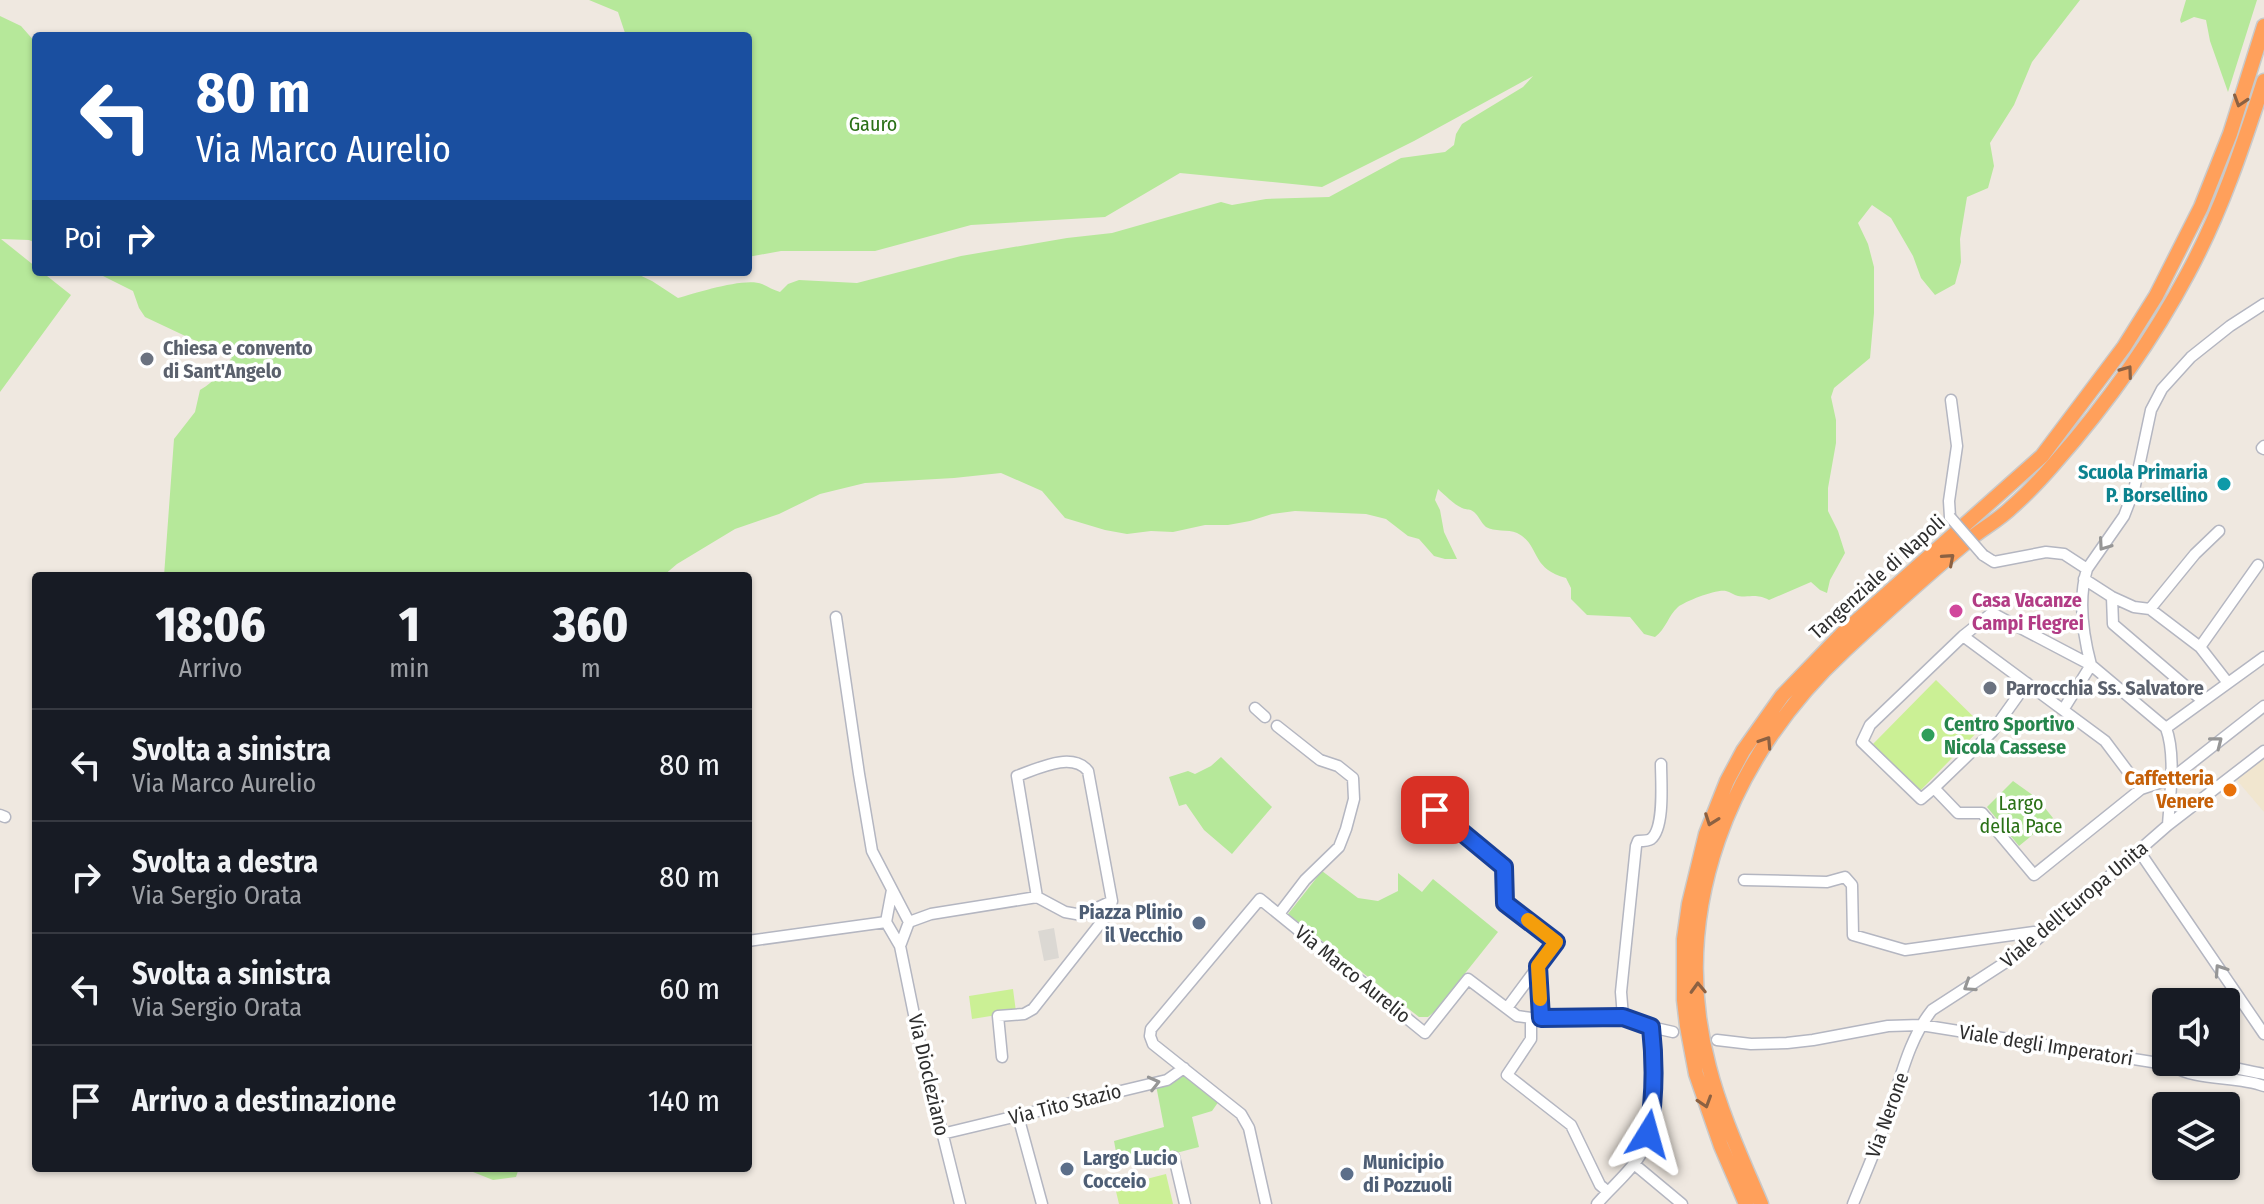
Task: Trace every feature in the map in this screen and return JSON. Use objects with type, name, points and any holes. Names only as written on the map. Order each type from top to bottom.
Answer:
[{"type":"highway","name":"Tangenziale di Napoli","points":[[1746,1204],[1721,1146],[1696,1074],[1684,1000],[1684,939],[1691,892],[1706,834],[1727,781],[1762,722],[1798,678],[1842,634],[2042,456],[2124,347],[2156,296],[2201,207],[2230,134],[2264,26]]},
{"type":"highway","name":"Tangenziale di Napoli","points":[[1761,1204],[1718,1096],[1704,1045],[1698,1000],[1698,942],[1705,891],[1717,844],[1736,794],[1770,735],[1814,681],[1963,546],[2013,507],[2093,418],[2138,356],[2189,273],[2245,141],[2264,81]]},
{"type":"street","points":[[2063,710],[2091,665],[2083,636],[2086,574],[2124,516],[2134,490],[2151,410],[2162,389],[2191,357],[2230,326],[2261,310]]},
{"type":"street","points":[[1951,400],[1957,446],[1949,501],[1950,517],[1983,555],[1994,562],[2046,552],[2064,554],[2112,597],[2134,607],[2150,609],[2200,647],[2228,683]]},
{"type":"street","points":[[2150,609],[2195,554],[2219,531]]},
{"type":"street","points":[[2200,647],[2258,565]]},
{"type":"street","points":[[2112,597],[2113,624],[2203,701]]},
{"type":"street","points":[[2027,683],[1992,732],[1921,799],[1862,742],[1870,725],[1963,636],[1992,613],[2091,665],[2166,728],[2171,779],[2168,825]]},
{"type":"street","points":[[836,617],[872,851],[909,922],[900,946]]},
{"type":"street","points":[[1963,636],[2105,741],[2141,789]]},
{"type":"street","points":[[2166,728],[2264,657]]},
{"type":"street","points":[[1934,788],[1958,813],[1982,813],[2034,875],[2141,789],[2171,779],[2264,706]]},
{"type":"street","points":[[1255,708],[1265,717]]},
{"type":"street","points":[[1277,726],[1320,760],[1338,766],[1353,778],[1354,799],[1339,847],[1305,880],[1279,914]]},
{"type":"street","name":"Viale dell'Europa Unita","points":[[1921,1025],[1932,1010],[2026,949],[2168,825],[2264,751]]},
{"type":"street","points":[[1002,1057],[998,1016],[1024,1014],[1033,1009],[1107,915],[1112,901],[1088,771],[1075,762],[1051,764],[1017,776],[1037,897]]},
{"type":"street","points":[[1623,1017],[1621,992],[1636,846],[1638,841],[1652,838],[1660,820],[1661,764]]},
{"type":"street","points":[[1435,810],[1504,867],[1505,903],[1556,942],[1507,1008]]},
{"type":"street","points":[[2139,851],[2264,1034]]},
{"type":"street","points":[[1744,880],[1827,882],[1845,877],[1852,885],[1853,935],[1905,950],[2034,932],[2040,937]]},
{"type":"street","points":[[752,940],[886,922],[892,890]]},
{"type":"street","points":[[909,922],[931,914],[1037,897],[1065,912],[1082,915],[1112,901]]},
{"type":"street","name":"Via Marco Aurelio","points":[[1184,1068],[1153,1044],[1151,1029],[1260,899],[1425,1033],[1468,979],[1517,1016],[1623,1017],[1673,1032]]},
{"type":"street","name":"Via Diocleziano","points":[[886,922],[900,946],[919,1039],[960,1204]]},
{"type":"street","points":[[1538,966],[1536,1018],[1531,1039],[1507,1075],[1571,1125],[1600,1185],[1607,1191]]},
{"type":"street","points":[[1717,1040],[1751,1044],[1787,1043],[1888,1026],[1921,1025]]},
{"type":"street","name":"Viale degli Imperatori","points":[[1921,1025],[2152,1062]]},
{"type":"street","name":"Via Nerone","points":[[1853,1204],[1921,1025]]},
{"type":"street","points":[[1597,1204],[1643,1150],[1651,1117],[1655,1063],[1651,1027]]},
{"type":"street","points":[[1184,1068],[1241,1114],[1249,1128],[1266,1204]]},
{"type":"street","name":"Via Tito Stazio","points":[[942,1134],[1167,1080],[1184,1068]]},
{"type":"street","name":"Viale degli Imperatori","points":[[2240,1070],[2264,1074]]},
{"type":"street","name":"Viale degli Imperatori","points":[[2212,1076],[2261,1083]]},
{"type":"street","points":[[1018,1116],[1042,1204]]},
{"type":"street","points":[[1174,1157],[1185,1204]]},
{"type":"street","points":[[1634,1164],[1682,1204]]},
{"type":"shaded area","points":[[2264,757],[2264,812],[2235,778]]},
{"type":"shaded area","points":[[1054,928],[1059,958],[1044,961],[1038,931]]},
{"type":"green space","name":"Gauro","points":[[589,0],[2080,0],[2032,62],[2014,105],[1990,143],[1994,166],[1988,188],[1967,197],[1960,239],[1961,262],[1955,284],[1935,295],[1921,278],[1913,256],[1891,218],[1872,205],[1858,223],[1874,267],[1874,313],[1870,358],[1834,388],[1831,397],[1836,420],[1836,443],[1828,488],[1828,511],[1845,553],[1830,580],[1827,593],[1811,582],[1769,600],[1738,596],[1726,591],[1715,592],[1678,607],[1655,637],[1644,634],[1630,617],[1587,615],[1571,599],[1571,588],[1566,578],[1546,568],[1524,538],[1517,533],[1486,527],[1474,512],[1452,502],[1438,489],[1435,500],[1444,532],[1457,559],[1434,556],[1419,539],[1408,536],[1386,519],[1366,514],[1295,511],[1228,525],[1205,525],[1173,532],[1127,534],[1105,530],[1065,518],[1042,491],[1001,473],[865,483],[820,494],[779,514],[735,529],[668,572],[164,572],[174,439],[195,412],[200,390],[215,379],[232,358],[145,317],[133,291],[103,276],[641,276],[678,298],[720,286],[754,282],[780,292],[788,284],[799,280],[857,283],[961,256],[1112,233],[1221,202],[1232,205],[1266,199],[1329,197],[1401,158],[1445,152],[1454,145],[1462,124],[1523,87],[1533,76],[1322,187],[1180,173],[1105,217],[971,225],[875,251],[781,251],[752,256],[752,32],[625,32],[618,12]]},
{"type":"green space","points":[[2186,0],[2257,0],[2228,92],[2206,20],[2194,17],[2181,23]]},
{"type":"green space","points":[[0,16],[21,26],[32,38],[32,241],[1,239],[32,264],[32,276],[47,276],[71,295],[0,392]]},
{"type":"green space","name":"Centro Sportivo Nicola Cassese","points":[[1936,680],[1983,726],[1920,791],[1873,744]]},
{"type":"green space","points":[[1221,757],[1272,807],[1232,854],[1204,830],[1186,804],[1179,806],[1169,777],[1188,771],[1195,774]]},
{"type":"green space","name":"Largo della Pace","points":[[2013,781],[2037,798],[2053,818],[2019,846],[1987,807]]},
{"type":"green space","points":[[1322,871],[1358,898],[1378,901],[1398,891],[1398,873],[1422,892],[1433,879],[1498,932],[1435,1011],[1428,1017],[1419,1017],[1288,914]]},
{"type":"green space","points":[[1013,989],[1016,1012],[972,1019],[969,996]]},
{"type":"green space","points":[[1183,1073],[1219,1101],[1212,1111],[1192,1117],[1199,1147],[1119,1168],[1114,1141],[1164,1127],[1156,1085]]},
{"type":"green space","points":[[473,1172],[518,1172],[516,1177],[493,1180]]},
{"type":"green space","points":[[1166,1174],[1173,1204],[1119,1204],[1115,1187]]},
{"type":"slow traffic","points":[[1528,920],[1556,942],[1538,966],[1540,999]]},
{"type":"place","name":"Chiesa e convento di Sant'Angelo","points":[[147,359]]},
{"type":"place","name":"Scuola Primaria P. Borsellino","points":[[2224,484]]},
{"type":"place","name":"Casa Vacanze Campi Flegrei","points":[[1956,611]]},
{"type":"place","name":"Parrocchia Ss. Salvatore","points":[[1990,688]]},
{"type":"place","name":"Centro Sportivo Nicola Cassese","points":[[1928,735]]},
{"type":"place","name":"Caffetteria Venere","points":[[2230,790]]},
{"type":"place","name":"Piazza Plinio il Vecchio","points":[[1199,923]]},
{"type":"place","name":"Largo Lucio Cocceio","points":[[1067,1169]]},
{"type":"place","name":"Municipio di Pozzuoli","points":[[1347,1174]]},
{"type":"route","points":[[1435,810],[1504,867],[1505,903],[1556,942],[1538,966],[1541,1018],[1623,1017],[1651,1027],[1655,1063],[1648,1134]]}]
